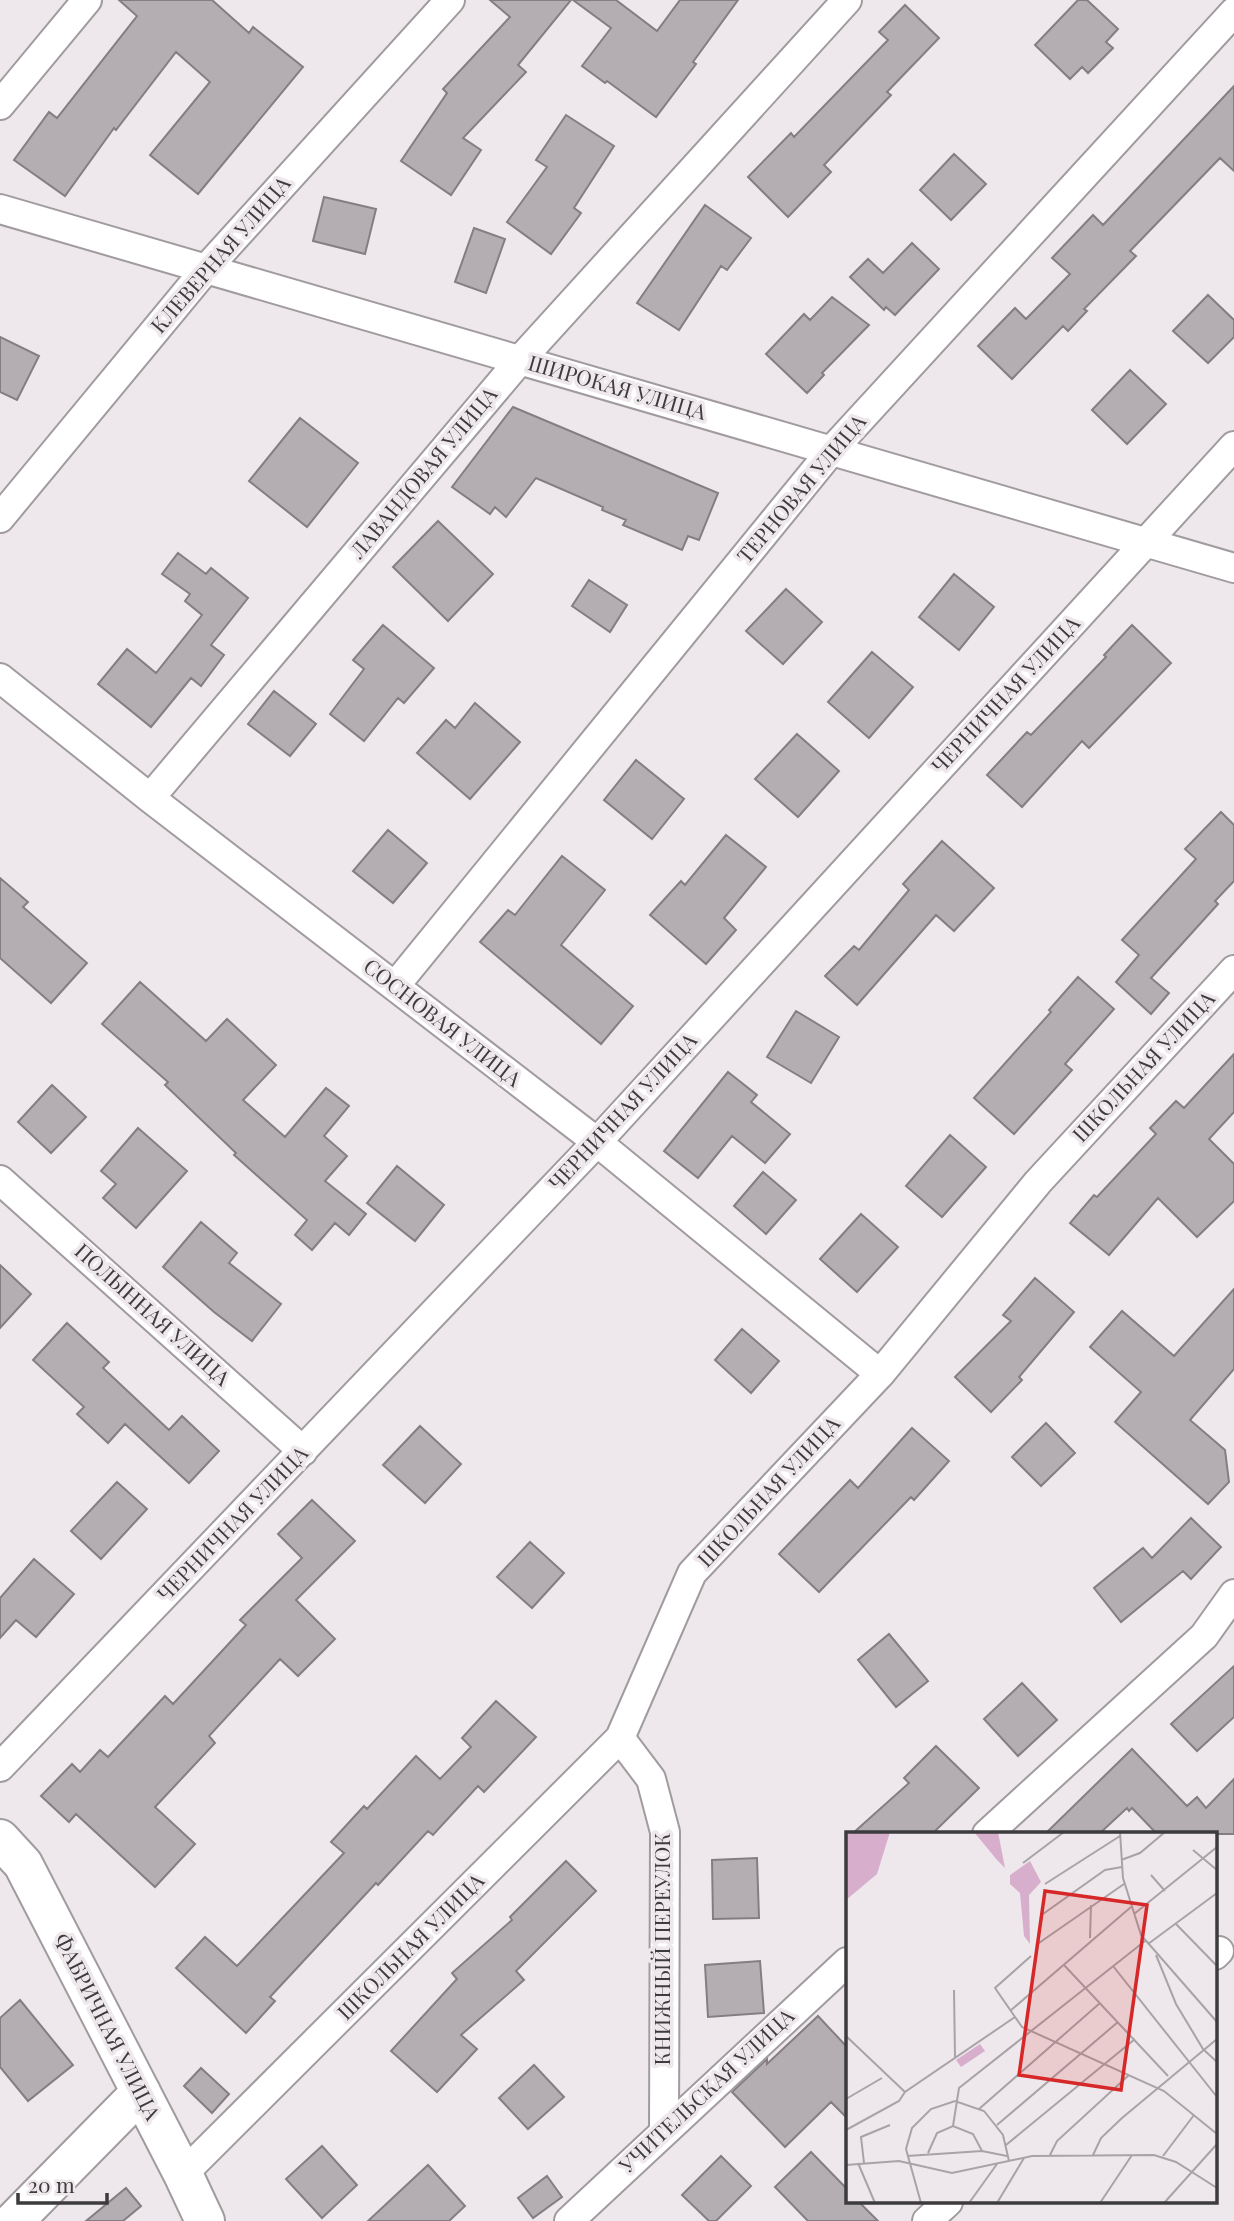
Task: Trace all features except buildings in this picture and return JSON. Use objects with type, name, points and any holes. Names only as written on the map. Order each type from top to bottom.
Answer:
[{"type":"street","points":[[0,105],[86,0]]},
{"type":"street","name":"КЛЕВЕРНАЯ УЛИЦА","points":[[0,519],[206,268],[450,0]]},
{"type":"street","name":"ЛАВАНДОВАЯ УЛИЦА","points":[[150,798],[520,360],[847,0]]},
{"type":"street","name":"ТЕРНОВАЯ УЛИЦА","points":[[395,986],[832,450],[1234,12]]},
{"type":"street","name":"ШИРОКАЯ УЛИЦА","points":[[0,209],[1234,568]]},
{"type":"street","name":"ЧЕРНИЧНАЯ УЛИЦА","points":[[0,1767],[597,1142],[1234,446]]},
{"type":"street","name":"СОСНОВАЯ УЛИЦА","points":[[0,678],[150,798],[597,1142],[880,1374]]},
{"type":"street","name":"ШКОЛЬНАЯ УЛИЦА","points":[[183,2174],[620,1738],[692,1573],[880,1374],[1038,1182],[1234,970]]},
{"type":"street","name":"ПОЛЫННАЯ УЛИЦА","points":[[0,1180],[303,1451]]},
{"type":"street","points":[[989,1832],[1204,1636],[1234,1594]]},
{"type":"street","name":"КНИЖНЫЙ ПЕРЕУЛОК","points":[[620,1738],[651,1779],[665,1832],[664,2130]]},
{"type":"street","name":"ФАБРИЧНАЯ УЛИЦА","points":[[0,1839],[23,1864],[205,2221]]},
{"type":"street","name":"УЧИТЕЛЬСКАЯ УЛИЦА","points":[[569,2221],[846,1963]]},
{"type":"street","points":[[14,2221],[141,2092]]},
{"type":"street","points":[[927,2221],[946,2204]]}]
